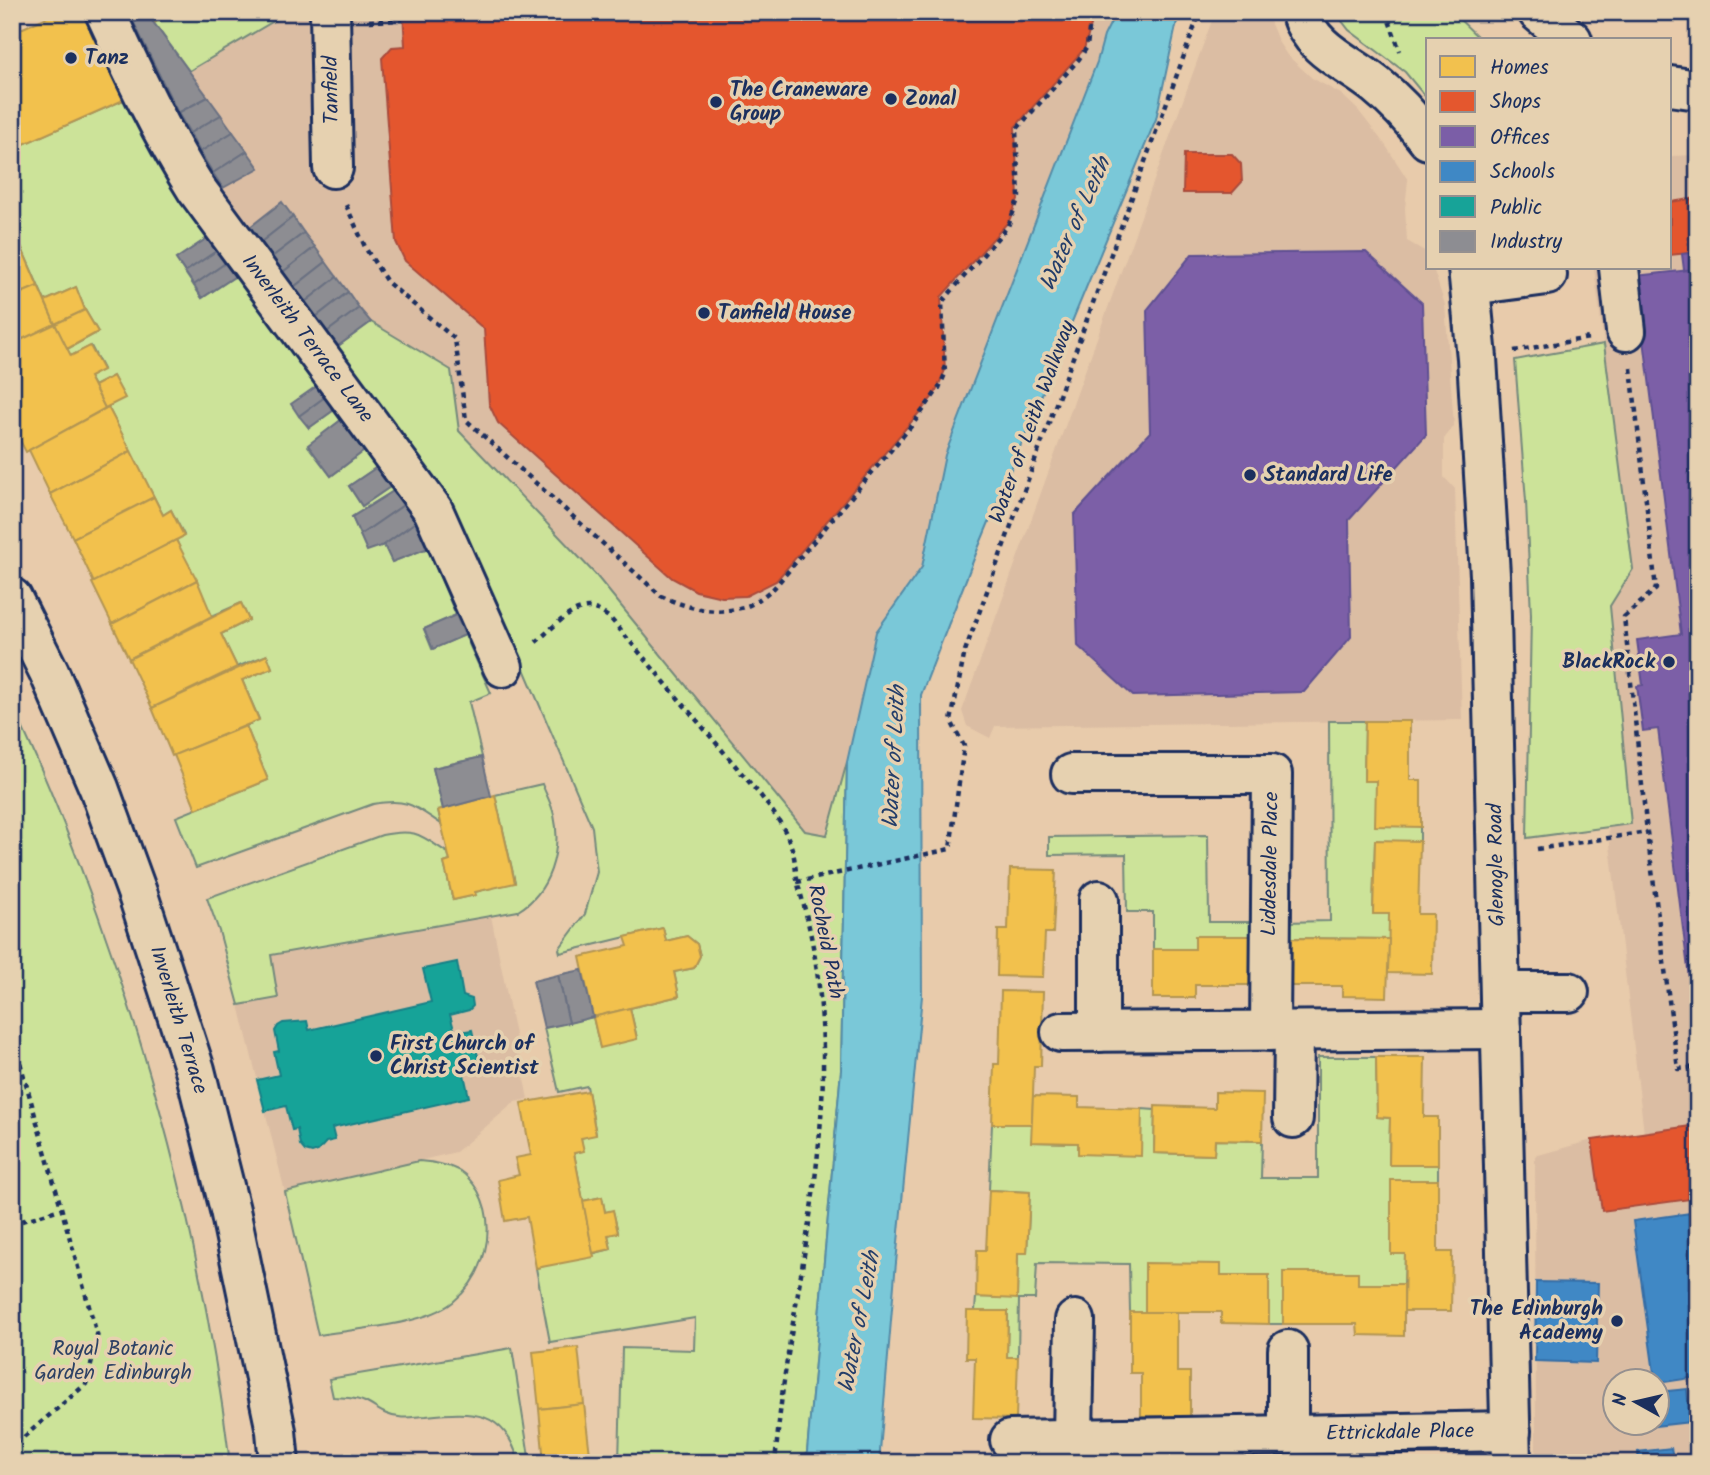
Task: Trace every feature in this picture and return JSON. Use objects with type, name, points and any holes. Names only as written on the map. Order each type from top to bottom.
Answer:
[{"type":"street","name":"Inverleith Terrace Lane","points":[[105,12],[140,90],[197,190],[433,510],[503,667]]},
{"type":"street","name":"Tanfield","points":[[330,12],[333,168]]},
{"type":"street","points":[[1300,12],[1303,23],[1318,45],[1374,83],[1399,104],[1426,138]]},
{"type":"street","points":[[1538,12],[1570,38]]},
{"type":"street","points":[[1672,86],[1698,90]]},
{"type":"street","points":[[1619,270],[1626,331]]},
{"type":"street","points":[[1469,276],[1547,275]]},
{"type":"street","name":"Glenogle Road","points":[[1469,276],[1477,358],[1490,575],[1511,1447]]},
{"type":"street","name":"Inverleith Terrace","points":[[12,598],[49,672],[99,789],[138,895],[195,1070],[230,1210],[276,1431],[279,1463]]},
{"type":"street","name":"Liddesdale Place","points":[[1070,774],[1272,774],[1282,1031],[1293,1118]]},
{"type":"street","points":[[1098,900],[1099,1032]]},
{"type":"street","points":[[1060,1032],[1099,1032],[1143,1047],[1501,1011],[1569,992]]},
{"type":"street","points":[[1073,1438],[1075,1320]]},
{"type":"street","points":[[1280,1444],[1288,1350]]},
{"type":"street","name":"Ettrickdale Place","points":[[1010,1440],[1073,1438],[1511,1447]]},
{"type":"path","points":[[333,168],[352,221],[387,282],[455,339],[466,420],[662,596],[686,607],[716,612],[749,606],[774,588],[914,424],[939,388],[945,374],[942,302],[1009,226],[1019,197],[1016,130],[1087,47],[1091,12]]},
{"type":"path","name":"Water of Leith Walkway","points":[[797,882],[950,849],[964,746],[951,721],[965,651],[1200,12]]},
{"type":"path","points":[[1477,358],[1626,331],[1657,589],[1623,617],[1647,832],[1678,1069],[1698,1067]]},
{"type":"path","name":"Rocheid Path","points":[[503,667],[574,611],[597,609],[611,619],[778,819],[792,847],[818,978],[824,1036],[822,1127],[809,1233],[785,1369],[775,1463]]},
{"type":"path","points":[[1497,855],[1647,832]]},
{"type":"path","points":[[12,1034],[98,1338],[86,1384],[12,1447]]},
{"type":"path","points":[[12,1224],[60,1209]]},
{"type":"shaded area","name":"Tanfield House","points":[[289,12],[1116,12],[1104,36],[1097,62],[945,455],[922,567],[876,632],[847,762],[827,835],[805,831],[439,503],[368,389],[223,188],[164,86]]},
{"type":"shaded area","points":[[1215,12],[1266,12],[1287,55],[1312,78],[1341,94],[1358,110],[1408,180],[1405,208],[1407,241],[1426,252],[1426,270],[1434,270],[1445,305],[1454,426],[1444,439],[1444,477],[1455,489],[1462,720],[995,726],[990,738],[967,726],[962,711]]},
{"type":"shaded area","points":[[1698,155],[1698,1463],[1536,1463],[1535,1156],[1592,1140],[1644,1133],[1608,828],[1631,823],[1610,606],[1633,569],[1594,270],[1672,270],[1672,156]]},
{"type":"shaded area","points":[[491,916],[528,1099],[515,1102],[456,1152],[285,1192],[239,1005],[278,998],[271,955]]},
{"type":"green space","points":[[170,12],[289,12],[189,71],[154,23]]},
{"type":"green space","points":[[1335,12],[1452,12],[1479,38],[1426,38],[1426,98],[1405,72],[1349,30]]},
{"type":"green space","points":[[128,98],[209,237],[176,259],[202,298],[237,275],[317,386],[292,404],[309,428],[334,410],[341,420],[308,446],[331,476],[364,451],[377,467],[349,486],[362,506],[390,487],[395,490],[352,517],[367,550],[384,545],[392,562],[428,548],[456,615],[424,629],[432,649],[465,635],[491,693],[469,702],[482,757],[433,768],[443,809],[438,810],[441,824],[410,805],[394,802],[373,804],[196,868],[176,817],[268,780],[246,726],[259,719],[242,680],[272,668],[267,655],[237,667],[221,634],[249,620],[241,603],[212,616],[176,540],[184,535],[171,510],[163,515],[108,407],[124,397],[113,376],[94,386],[89,377],[103,369],[91,346],[71,356],[67,349],[98,332],[76,287],[45,301],[12,226],[12,149]]},
{"type":"green space","points":[[371,322],[451,370],[459,431],[595,574],[805,831],[827,835],[847,762],[841,1070],[806,1463],[619,1463],[622,1348],[694,1350],[695,1318],[550,1342],[536,1268],[611,1249],[608,1235],[618,1232],[613,1211],[605,1212],[602,1197],[583,1201],[574,1153],[583,1151],[581,1138],[596,1134],[587,1086],[559,1092],[544,1028],[593,1017],[600,1047],[637,1038],[630,1008],[679,996],[674,972],[694,968],[700,956],[697,944],[687,936],[666,941],[663,928],[560,953],[559,949],[585,914],[597,872],[592,827],[512,641],[439,503],[338,346]]},
{"type":"green space","points":[[1604,344],[1633,569],[1610,606],[1631,824],[1527,838],[1531,615],[1526,501],[1515,360]]},
{"type":"green space","name":"Royal Botanic Garden Edinburgh","points":[[12,706],[47,782],[78,860],[142,1047],[195,1253],[209,1323],[230,1463],[12,1463]]},
{"type":"green space","points":[[1329,721],[1365,721],[1364,780],[1376,781],[1420,826],[1420,841],[1375,841],[1373,914],[1389,914],[1389,939],[1283,938],[1283,922],[1330,921]]},
{"type":"green space","points":[[542,784],[554,815],[555,856],[546,882],[529,903],[518,911],[271,955],[278,998],[239,1005],[207,898],[382,835],[403,832],[424,838],[448,853],[450,861],[444,863],[453,900],[515,882],[495,795]]},
{"type":"green space","points":[[1208,835],[1209,922],[1258,922],[1258,936],[1196,936],[1195,949],[1153,949],[1153,912],[1127,912],[1126,854],[1049,855],[1049,837]]},
{"type":"green space","points":[[1318,1057],[1376,1057],[1377,1117],[1390,1118],[1389,1165],[1438,1165],[1438,1180],[1391,1180],[1391,1254],[1405,1254],[1404,1284],[1358,1284],[1358,1273],[1283,1272],[1283,1324],[1269,1324],[1269,1275],[1221,1275],[1221,1264],[1145,1264],[1145,1312],[1130,1312],[1129,1264],[1037,1263],[1035,1299],[1019,1299],[1018,1357],[1007,1357],[1008,1312],[975,1311],[976,1297],[1017,1298],[1018,1253],[1027,1253],[1030,1192],[989,1190],[992,1124],[1032,1124],[1032,1142],[1078,1143],[1142,1109],[1155,1110],[1154,1153],[1214,1155],[1215,1140],[1262,1141],[1261,1178],[1318,1178]]},
{"type":"green space","points":[[419,1161],[460,1171],[478,1191],[487,1220],[487,1236],[485,1251],[473,1279],[453,1302],[425,1316],[389,1325],[318,1335],[285,1192]]},
{"type":"green space","points":[[512,1348],[530,1463],[519,1463],[505,1432],[484,1417],[472,1414],[409,1418],[394,1416],[361,1400],[333,1397],[329,1379]]},
{"type":"water","name":"Water of Leith","points":[[1116,12],[1179,12],[1156,119],[977,551],[921,695],[922,996],[879,1463],[806,1463],[841,1070],[847,762],[876,632],[922,567],[945,455],[1097,62],[1104,36]]},
{"type":"building: Homes","points":[[58,12],[90,12],[128,98],[15,148],[12,141],[12,33]]},
{"type":"building: Homes","points":[[146,12],[170,12],[154,23]]},
{"type":"building: Homes","points":[[12,226],[20,244],[12,248]]},
{"type":"building: Homes","points":[[20,244],[38,286],[12,297],[12,248]]},
{"type":"building: Homes","points":[[38,286],[55,324],[12,344],[12,297]]},
{"type":"building: Homes","points":[[76,287],[85,310],[55,324],[45,301]]},
{"type":"building: Homes","points":[[85,310],[98,332],[67,349],[55,324]]},
{"type":"building: Homes","points":[[55,324],[71,356],[90,346],[103,370],[89,377],[105,408],[26,452],[12,425],[12,344]]},
{"type":"building: Homes","points":[[113,376],[125,398],[105,408],[94,386]]},
{"type":"building: Homes","points":[[108,407],[131,451],[50,494],[29,450]]},
{"type":"building: Homes","points":[[131,451],[154,497],[73,538],[50,494]]},
{"type":"building: Homes","points":[[154,497],[163,515],[171,510],[184,536],[94,583],[73,538]]},
{"type":"building: Homes","points":[[176,540],[197,580],[112,624],[92,583]]},
{"type":"building: Homes","points":[[197,580],[212,616],[129,659],[112,624]]},
{"type":"building: Homes","points":[[241,603],[249,620],[221,634],[237,667],[152,708],[129,659]]},
{"type":"building: Homes","points":[[267,655],[272,668],[242,680],[259,720],[172,756],[152,708]]},
{"type":"building: Homes","points":[[1365,721],[1410,721],[1410,780],[1421,780],[1421,827],[1375,826],[1376,781],[1364,781]]},
{"type":"building: Homes","points":[[246,726],[268,780],[196,809],[174,755]]},
{"type":"building: Homes","points":[[495,795],[515,883],[453,900],[444,863],[450,861],[438,810]]},
{"type":"building: Homes","points":[[1375,840],[1420,841],[1418,914],[1433,914],[1432,974],[1388,973],[1389,914],[1373,914]]},
{"type":"building: Homes","points":[[1010,869],[1056,870],[1053,933],[1045,933],[1043,977],[997,976],[998,930],[1008,930]]},
{"type":"building: Homes","points":[[663,928],[666,941],[687,936],[697,944],[700,956],[694,968],[674,972],[679,996],[593,1017],[580,957],[628,946],[625,937]]},
{"type":"building: Homes","points":[[1195,936],[1258,936],[1258,985],[1195,985],[1195,998],[1153,998],[1153,949],[1195,949]]},
{"type":"building: Homes","points":[[1283,938],[1389,939],[1387,997],[1342,996],[1342,986],[1282,986]]},
{"type":"building: Homes","points":[[1001,991],[1043,992],[1041,1066],[1034,1066],[1032,1124],[992,1124],[994,1064],[999,1064]]},
{"type":"building: Homes","points":[[630,1008],[637,1039],[600,1048],[593,1017]]},
{"type":"building: Homes","points":[[1376,1057],[1425,1057],[1424,1117],[1438,1117],[1438,1165],[1389,1165],[1390,1118],[1377,1117]]},
{"type":"building: Homes","points":[[588,1091],[596,1135],[581,1138],[584,1151],[574,1153],[594,1257],[536,1268],[527,1217],[505,1221],[498,1180],[519,1175],[515,1158],[531,1155],[521,1103]]},
{"type":"building: Homes","points":[[1215,1092],[1263,1093],[1262,1141],[1215,1140],[1214,1155],[1154,1153],[1155,1106],[1215,1108]]},
{"type":"building: Homes","points":[[1033,1096],[1079,1097],[1079,1107],[1142,1109],[1141,1156],[1078,1154],[1078,1143],[1031,1142]]},
{"type":"building: Homes","points":[[1391,1180],[1438,1180],[1438,1252],[1452,1252],[1451,1311],[1404,1311],[1405,1254],[1391,1254]]},
{"type":"building: Homes","points":[[989,1190],[1030,1192],[1027,1253],[1018,1253],[1017,1299],[976,1297],[977,1250],[986,1250]]},
{"type":"building: Homes","points":[[602,1197],[605,1212],[613,1210],[618,1233],[608,1235],[611,1249],[593,1253],[583,1201]]},
{"type":"building: Homes","points":[[1145,1263],[1221,1264],[1221,1275],[1269,1275],[1269,1324],[1221,1323],[1221,1312],[1145,1312]]},
{"type":"building: Homes","points":[[1283,1272],[1358,1272],[1358,1284],[1404,1284],[1404,1336],[1358,1335],[1357,1324],[1283,1324]]},
{"type":"building: Homes","points":[[967,1311],[1008,1311],[1007,1357],[1018,1357],[1016,1419],[973,1418],[975,1358],[966,1358]]},
{"type":"building: Homes","points":[[1130,1312],[1177,1312],[1177,1372],[1190,1372],[1190,1416],[1141,1416],[1141,1373],[1130,1373]]},
{"type":"building: Homes","points":[[578,1347],[584,1404],[539,1409],[533,1352]]},
{"type":"building: Homes","points":[[584,1404],[591,1463],[544,1463],[539,1409]]},
{"type":"building: Homes","points":[[476,1455],[476,1463],[419,1463],[419,1458]]},
{"type":"building: Shops","name":"Tanfield House","points":[[403,12],[1090,12],[1091,26],[1084,49],[1015,127],[1018,199],[1009,221],[941,297],[945,370],[935,394],[776,581],[746,596],[722,597],[696,591],[672,578],[498,423],[489,404],[484,329],[405,261],[396,242],[382,58],[392,47],[405,46]]},
{"type":"building: Shops","points":[[1184,154],[1232,154],[1241,164],[1242,182],[1232,193],[1183,193]]},
{"type":"building: Shops","points":[[1698,198],[1698,252],[1672,255],[1672,202]]},
{"type":"building: Shops","points":[[1698,1125],[1698,1198],[1602,1211],[1592,1140]]},
{"type":"building: Offices","name":"Standard Life","points":[[1366,252],[1422,303],[1426,435],[1349,520],[1351,637],[1304,692],[1133,696],[1078,646],[1074,515],[1150,432],[1147,310],[1192,254]]},
{"type":"building: Offices","points":[[1698,252],[1698,269],[1684,270],[1682,254]]},
{"type":"building: Offices","name":"BlackRock","points":[[1698,269],[1698,1049],[1658,729],[1643,731],[1637,686],[1643,685],[1637,640],[1681,634],[1636,276]]},
{"type":"building: Schools","points":[[1698,1212],[1698,1377],[1672,1381],[1672,1366],[1653,1366],[1633,1221]]},
{"type":"building: Schools","points":[[1536,1282],[1598,1283],[1596,1363],[1535,1361]]},
{"type":"building: Schools","points":[[1687,1389],[1690,1422],[1672,1424],[1672,1391]]},
{"type":"building: Schools","points":[[1671,1448],[1674,1462],[1692,1463],[1639,1463],[1638,1452]]},
{"type":"building: Public","name":"First Church of Christ Scientist","points":[[457,962],[463,996],[472,999],[473,1006],[469,1010],[450,1015],[455,1033],[472,1030],[479,1061],[462,1065],[469,1097],[332,1128],[335,1140],[326,1142],[318,1151],[312,1153],[305,1151],[300,1145],[297,1129],[292,1130],[286,1106],[265,1111],[257,1080],[279,1075],[274,1052],[279,1051],[275,1031],[278,1026],[283,1023],[307,1021],[309,1030],[431,1002],[423,969]]},
{"type":"building: Industry","points":[[147,14],[208,97],[178,113],[134,23]]},
{"type":"building: Industry","points":[[208,97],[221,115],[190,133],[178,113]]},
{"type":"building: Industry","points":[[221,115],[233,132],[200,152],[190,133]]},
{"type":"building: Industry","points":[[233,132],[247,151],[213,173],[200,152]]},
{"type":"building: Industry","points":[[247,151],[259,168],[223,188],[213,173]]},
{"type":"building: Industry","points":[[282,202],[293,217],[261,242],[250,227]]},
{"type":"building: Industry","points":[[293,217],[304,233],[272,257],[261,242]]},
{"type":"building: Industry","points":[[304,233],[315,247],[283,272],[272,257]]},
{"type":"building: Industry","points":[[209,237],[218,250],[185,272],[176,259]]},
{"type":"building: Industry","points":[[315,247],[326,262],[294,287],[283,272]]},
{"type":"building: Industry","points":[[218,250],[227,262],[194,285],[185,272]]},
{"type":"building: Industry","points":[[227,262],[237,275],[202,298],[194,285]]},
{"type":"building: Industry","points":[[326,262],[337,277],[305,302],[294,287]]},
{"type":"building: Industry","points":[[337,277],[348,292],[316,317],[305,302]]},
{"type":"building: Industry","points":[[348,292],[359,308],[327,332],[316,317]]},
{"type":"building: Industry","points":[[359,308],[371,322],[338,346],[327,332]]},
{"type":"building: Industry","points":[[317,386],[325,397],[299,416],[291,404]]},
{"type":"building: Industry","points":[[325,397],[334,410],[309,428],[299,416]]},
{"type":"building: Industry","points":[[341,420],[364,451],[331,476],[308,445]]},
{"type":"building: Industry","points":[[377,467],[390,487],[362,506],[349,486]]},
{"type":"building: Industry","points":[[395,490],[405,504],[360,535],[352,517]]},
{"type":"building: Industry","points":[[405,504],[417,521],[384,545],[367,551],[360,535]]},
{"type":"building: Industry","points":[[417,521],[428,548],[392,562],[384,545]]},
{"type":"building: Industry","points":[[456,615],[465,635],[433,649],[424,629]]},
{"type":"building: Industry","points":[[482,757],[491,796],[443,809],[433,768]]},
{"type":"building: Industry","points":[[582,970],[593,1017],[569,1023],[558,975]]},
{"type":"building: Industry","points":[[558,975],[569,1023],[544,1028],[533,981]]},
{"type":"place","name":"Tanz","points":[[71,58]]},
{"type":"place","name":"Zonal","points":[[891,99]]},
{"type":"place","name":"The Craneware Group","points":[[716,102]]},
{"type":"place","name":"Tanfield House","points":[[704,313]]},
{"type":"place","name":"Standard Life","points":[[1250,475]]},
{"type":"place","name":"BlackRock","points":[[1669,662]]},
{"type":"place","name":"First Church of Christ Scientist","points":[[376,1056]]},
{"type":"place","name":"The Edinburgh Academy","points":[[1617,1321]]}]
